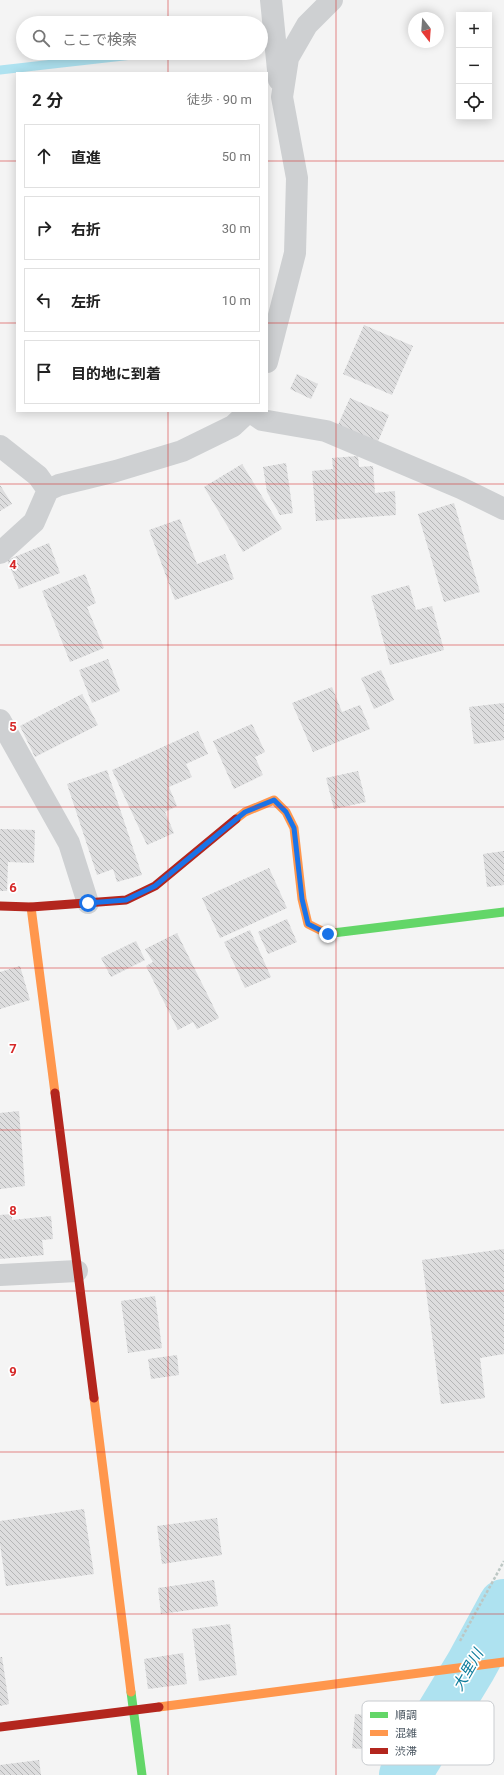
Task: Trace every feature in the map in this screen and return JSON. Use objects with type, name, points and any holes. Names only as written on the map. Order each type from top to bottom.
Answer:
[{"type":"street","points":[[268,358],[295,253],[297,178],[282,97],[276,54],[272,0]]},
{"type":"street","points":[[282,97],[288,58],[307,25],[332,0]]},
{"type":"street","points":[[0,553],[34,522],[48,490],[59,484],[116,471],[182,452],[233,426],[248,412]]},
{"type":"street","points":[[250,412],[262,420],[326,431],[461,488],[504,509]]},
{"type":"street","points":[[0,446],[38,476],[48,490]]},
{"type":"street","points":[[0,720],[69,843],[88,903]]},
{"type":"street","points":[[0,906],[31,907],[126,900],[155,886],[245,812],[274,800],[286,812],[294,828],[302,899],[308,924],[328,934],[504,912]]},
{"type":"street","points":[[31,907],[142,1775]]},
{"type":"street","points":[[0,1275],[77,1271]]},
{"type":"street","points":[[0,1727],[504,1662]]},
{"type":"path","points":[[444,1670],[504,1561]]},
{"type":"building","points":[[364,325],[413,346],[392,395],[343,374]]},
{"type":"building","points":[[297,374],[318,384],[311,399],[290,389]]},
{"type":"building","points":[[350,398],[389,415],[377,444],[337,427]]},
{"type":"building","points":[[358,456],[359,467],[373,466],[375,493],[395,491],[396,515],[316,521],[312,471],[333,469],[332,458]]},
{"type":"building","points":[[286,463],[293,513],[280,515],[267,492],[263,467]]},
{"type":"building","points":[[242,464],[282,529],[243,552],[204,487]]},
{"type":"building","points":[[0,485],[12,504],[0,511]]},
{"type":"building","points":[[454,503],[480,592],[444,602],[418,514]]},
{"type":"building","points":[[180,519],[197,564],[225,554],[234,579],[175,600],[149,530]]},
{"type":"building","points":[[49,543],[60,573],[19,589],[7,560]]},
{"type":"building","points":[[85,574],[96,603],[87,607],[104,648],[70,662],[42,591]]},
{"type":"building","points":[[409,585],[416,610],[432,606],[444,650],[390,665],[371,596]]},
{"type":"building","points":[[108,659],[120,691],[92,703],[79,670]]},
{"type":"building","points":[[381,670],[394,700],[374,709],[361,678]]},
{"type":"building","points":[[332,687],[342,712],[360,705],[370,729],[313,752],[292,703]]},
{"type":"building","points":[[82,694],[98,725],[35,757],[20,726]]},
{"type":"building","points":[[504,703],[504,740],[474,744],[469,707]]},
{"type":"building","points":[[252,724],[265,752],[255,757],[263,775],[234,789],[213,741]]},
{"type":"building","points":[[198,731],[208,754],[186,764],[192,777],[169,787],[177,806],[165,812],[174,833],[147,845],[112,770]]},
{"type":"building","points":[[107,770],[142,875],[117,882],[113,869],[97,875],[67,784]]},
{"type":"building","points":[[358,771],[366,802],[334,809],[326,778]]},
{"type":"building","points":[[0,829],[35,830],[34,863],[8,862],[7,891],[0,891]]},
{"type":"building","points":[[504,851],[504,885],[487,887],[483,854]]},
{"type":"building","points":[[269,868],[287,908],[220,938],[202,898]]},
{"type":"building","points":[[287,919],[297,942],[268,954],[258,932]]},
{"type":"building","points":[[250,930],[271,977],[245,988],[224,942]]},
{"type":"building","points":[[177,933],[219,1018],[197,1029],[193,1022],[178,1030],[146,966],[153,962],[145,949]]},
{"type":"building","points":[[136,941],[145,960],[111,977],[101,958]]},
{"type":"building","points":[[20,966],[30,1000],[0,1009],[0,972]]},
{"type":"building","points":[[19,1111],[25,1186],[0,1189],[0,1113]]},
{"type":"building","points":[[12,1214],[12,1220],[51,1216],[53,1239],[42,1240],[44,1255],[0,1259],[0,1215]]},
{"type":"building","points":[[504,1249],[504,1354],[480,1358],[485,1398],[441,1404],[422,1260]]},
{"type":"building","points":[[155,1296],[162,1348],[128,1353],[121,1301]]},
{"type":"building","points":[[177,1355],[179,1375],[151,1379],[148,1359]]},
{"type":"building","points":[[84,1509],[94,1574],[6,1586],[0,1544],[0,1521]]},
{"type":"building","points":[[217,1518],[222,1555],[162,1564],[157,1526]]},
{"type":"building","points":[[214,1580],[218,1606],[161,1614],[158,1588]]},
{"type":"building","points":[[230,1624],[237,1675],[199,1681],[192,1629]]},
{"type":"building","points":[[183,1653],[187,1684],[148,1689],[144,1659]]},
{"type":"building","points":[[0,1657],[2,1657],[9,1704],[0,1706]]},
{"type":"building","points":[[355,1714],[362,1715],[362,1749],[352,1748]]},
{"type":"building","points":[[39,1760],[41,1775],[0,1775],[0,1765]]},
{"type":"waterway","points":[[0,70],[88,60]]},
{"type":"waterway","name":"大里川","points":[[450,1701],[471,1666],[504,1605]]},
{"type":"waterway","name":"大里川","points":[[405,1775],[411,1765]]},
{"type":"traffic: fast","points":[[333,933],[504,912]]},
{"type":"traffic: fast","points":[[131,1692],[142,1775]]},
{"type":"traffic: slow","points":[[236,819],[245,812],[274,800],[286,812],[294,828],[302,899],[308,924],[328,934],[333,933]]},
{"type":"traffic: slow","points":[[31,907],[55,1093]]},
{"type":"traffic: slow","points":[[94,1398],[131,1692]]},
{"type":"traffic: slow","points":[[159,1707],[504,1662]]},
{"type":"traffic: jam","points":[[0,906],[31,907],[126,900],[155,886],[236,819]]},
{"type":"traffic: jam","points":[[55,1093],[94,1398]]},
{"type":"traffic: jam","points":[[0,1727],[159,1707]]},
{"type":"route","points":[[88,903],[126,900],[155,886],[245,812],[274,800],[286,812],[294,828],[302,899],[308,924],[328,934]]}]
